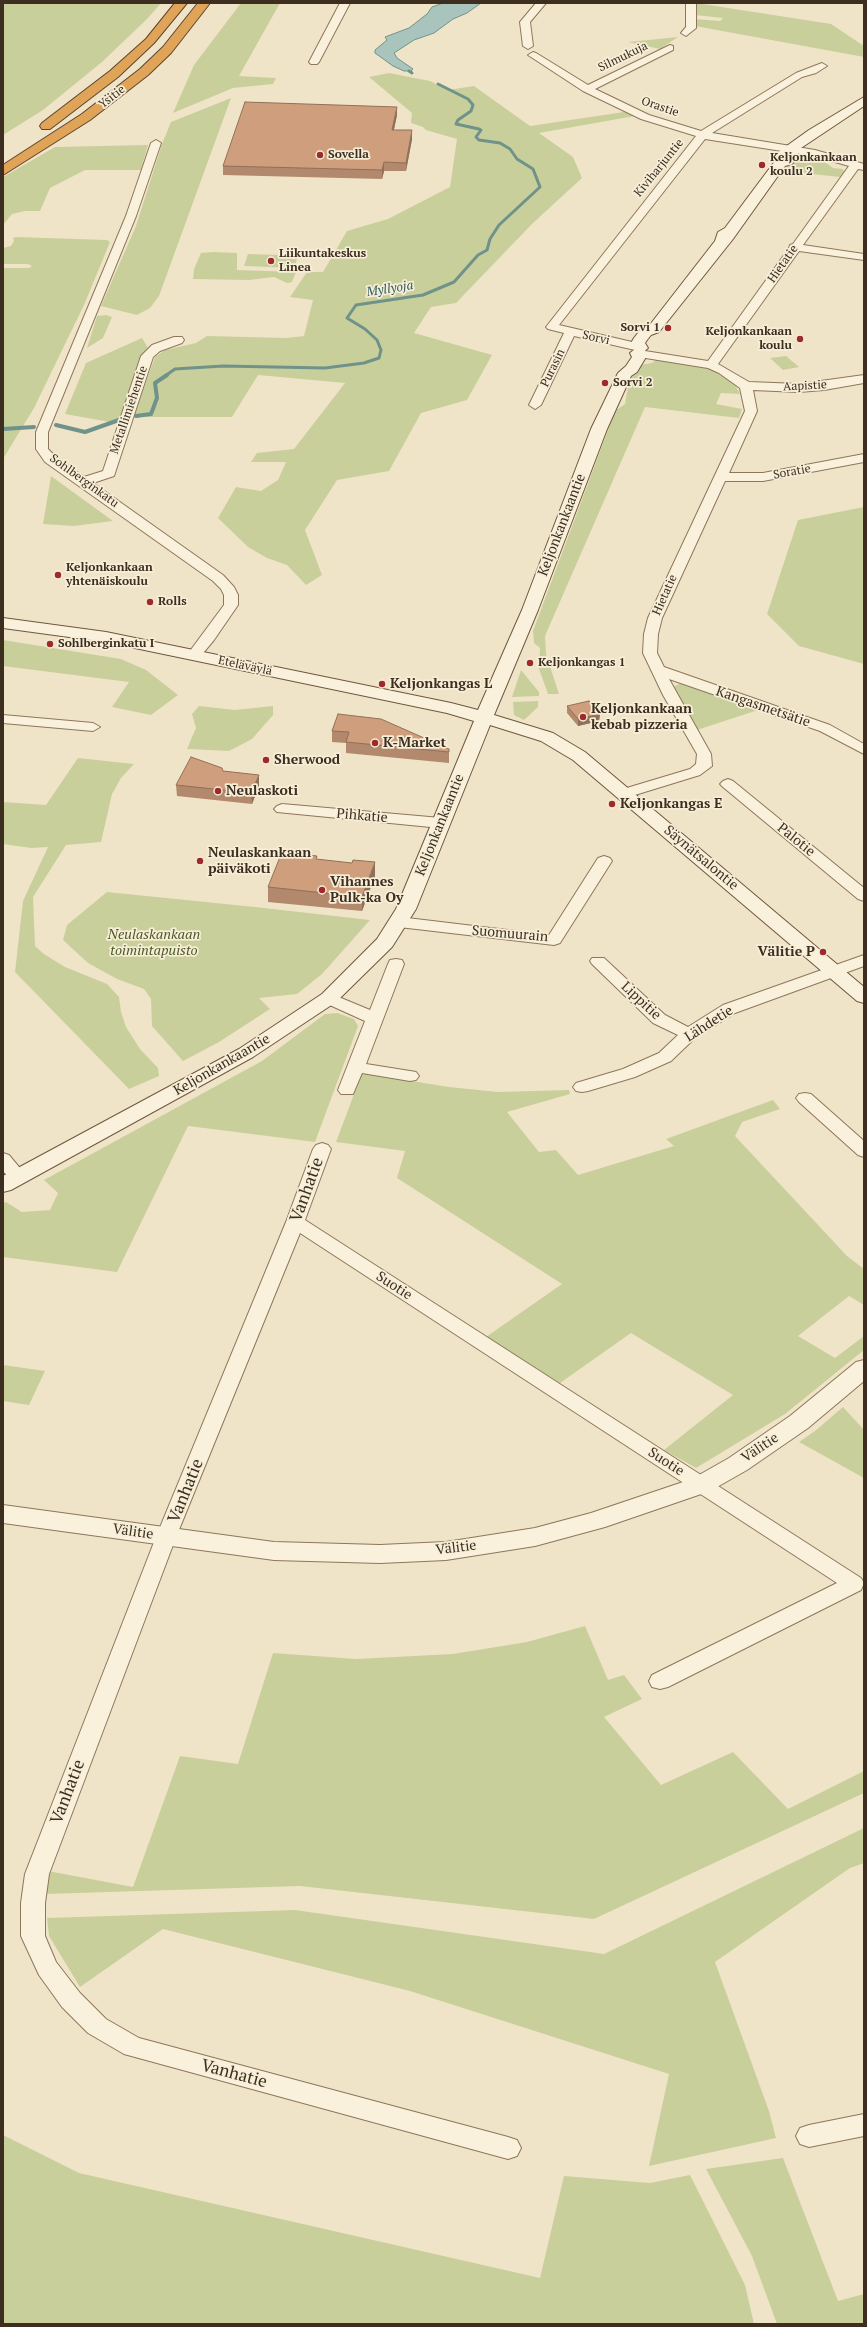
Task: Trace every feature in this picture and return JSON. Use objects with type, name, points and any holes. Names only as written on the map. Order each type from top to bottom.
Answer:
[{"type":"highway","name":"Ysitie","points":[[35,134],[114,74],[150,41],[181,3]]},
{"type":"highway","name":"Ysitie","points":[[3,170],[86,117],[144,72],[167,50],[204,3]]},
{"type":"main road","name":"Keljonkankaantie","points":[[11,1181],[246,1053],[329,998],[385,943],[406,909],[530,610],[599,429],[625,372],[632,369],[639,357],[639,350],[648,344],[656,334],[654,329],[780,164],[787,161],[793,154],[792,150],[812,133],[864,101]]},
{"type":"main road","name":"Eteläväylä","points":[[3,623],[66,630],[451,708],[485,717]]},
{"type":"main road","name":"Säynätsalontie","points":[[485,717],[547,736],[561,743],[580,756],[864,997]]},
{"type":"main road","name":"Välitie","points":[[3,1514],[274,1551],[380,1554],[446,1551],[551,1533],[596,1522],[701,1485],[738,1464],[799,1422],[864,1368]]},
{"type":"street","points":[[314,62],[345,3]]},
{"type":"street","name":"Orastie","points":[[541,3],[525,22],[525,33],[530,50],[587,89],[645,117],[702,135],[815,153],[860,166]]},
{"type":"street","points":[[686,33],[691,28],[691,3]]},
{"type":"street","name":"Silmukuja","points":[[587,89],[670,48]]},
{"type":"street","name":"Kiviharjuntie","points":[[552,327],[702,135],[799,76],[822,66]]},
{"type":"street","name":"Sohlberginkatu","points":[[156,143],[132,216],[42,432],[42,449],[50,459],[218,578],[227,587],[231,595],[231,605],[209,637],[194,655]]},
{"type":"street","name":"Hietatie","points":[[711,365],[794,247],[860,166]]},
{"type":"street","points":[[794,247],[864,257]]},
{"type":"street","name":"Sorvi","points":[[552,327],[639,350]]},
{"type":"street","name":"Purasin","points":[[535,405],[570,332]]},
{"type":"street","name":"Metallimiehentie","points":[[84,482],[108,473],[146,360],[156,348],[178,340]]},
{"type":"street","points":[[639,350],[711,365],[737,378],[746,386]]},
{"type":"street","name":"Aapistie","points":[[746,386],[818,387],[864,379]]},
{"type":"street","name":"Hietatie","points":[[625,794],[695,772],[704,766],[704,754],[650,653],[655,618],[751,411],[746,386]]},
{"type":"street","name":"Soratie","points":[[720,477],[763,477],[864,458]]},
{"type":"street","name":"Kangasmetsätie","points":[[658,670],[825,728],[864,750]]},
{"type":"street","points":[[3,719],[93,727]]},
{"type":"street","name":"Palotie","points":[[728,784],[864,896]]},
{"type":"street","name":"Pihkatie","points":[[282,809],[441,823]]},
{"type":"street","name":"Suomuurain","points":[[399,922],[554,940],[604,861]]},
{"type":"street","name":"Lähdetie","points":[[582,1087],[629,1073],[665,1057],[689,1034],[729,1009],[864,960]]},
{"type":"street","name":"Lippitie","points":[[598,961],[659,1019],[689,1034]]},
{"type":"street","points":[[347,1090],[373,1018],[396,964]]},
{"type":"street","points":[[329,998],[373,1018]]},
{"type":"street","points":[[356,1067],[410,1076]]},
{"type":"street","points":[[805,1098],[864,1151]]},
{"type":"street","name":"Vanhatie","points":[[322,1149],[295,1222],[166,1537],[36,1874],[33,1903],[33,1936],[47,1968],[71,2000],[96,2026],[132,2047],[508,2148]]},
{"type":"street","points":[[3,1159],[11,1181]]},
{"type":"street","name":"Suotie","points":[[295,1222],[854,1584],[660,1681]]},
{"type":"street","points":[[809,2136],[864,2125]]},
{"type":"green space","points":[[3,3],[161,3],[148,18],[102,62],[43,110],[3,135]]},
{"type":"green space","points":[[241,3],[280,3],[239,76],[276,78],[273,84],[233,88],[173,113],[194,65]]},
{"type":"green space","points":[[696,3],[831,24],[864,46],[864,57],[695,26],[694,19],[720,21],[723,18],[695,15]]},
{"type":"green space","points":[[678,37],[660,49],[628,42]]},
{"type":"green space","points":[[389,73],[430,81],[448,90],[474,86],[530,126],[624,112],[635,116],[539,133],[573,157],[582,178],[532,224],[456,303],[431,307],[414,333],[492,355],[467,400],[421,413],[389,471],[337,480],[305,530],[322,575],[306,585],[287,565],[267,558],[248,547],[218,518],[236,487],[261,491],[278,480],[286,462],[251,462],[257,453],[294,449],[345,383],[258,375],[232,417],[133,417],[155,357],[165,350],[196,343],[207,336],[286,338],[304,336],[313,300],[290,297],[307,272],[323,272],[347,231],[388,219],[450,187],[457,139],[426,130],[423,127],[411,123],[412,113],[369,77]]},
{"type":"green space","points":[[231,98],[159,296],[150,308],[137,315],[101,306],[136,226],[162,144],[171,122]]},
{"type":"green space","points":[[148,145],[141,170],[85,170],[50,188],[40,211],[25,211],[12,214],[3,225],[3,177],[55,147]]},
{"type":"green space","points":[[808,159],[825,162],[833,168],[843,169],[844,172],[840,177],[783,171],[793,160]]},
{"type":"green space","points":[[13,238],[107,240],[110,242],[84,305],[34,408],[3,459],[3,268],[29,268],[32,266],[28,264],[3,264],[3,248],[11,246],[14,241]]},
{"type":"green space","points":[[201,253],[237,253],[237,270],[296,272],[292,282],[287,283],[274,277],[249,280],[193,279],[194,269]]},
{"type":"green space","name":"Liikuntakeskus Linea","points":[[248,254],[298,256],[294,268],[244,266]]},
{"type":"green space","points":[[106,315],[112,317],[103,338],[87,348],[97,316]]},
{"type":"green space","points":[[142,338],[148,348],[144,352],[121,424],[65,414],[86,363]]},
{"type":"green space","points":[[786,356],[799,367],[783,370],[770,358]]},
{"type":"green space","points":[[656,360],[709,368],[732,379],[740,394],[721,393],[716,404],[742,409],[739,418],[645,407],[545,636],[546,654],[559,694],[548,694],[539,669],[540,648],[534,643],[533,631],[615,411],[625,404],[629,382],[639,365],[652,363]]},
{"type":"green space","points":[[51,476],[113,521],[74,526],[43,524]]},
{"type":"green space","points":[[864,507],[864,664],[799,646],[767,614],[798,520]]},
{"type":"green space","points":[[3,640],[121,659],[146,670],[178,695],[151,715],[112,707],[129,682],[3,666]]},
{"type":"green space","points":[[521,670],[539,692],[539,696],[512,697]]},
{"type":"green space","points":[[684,682],[761,709],[694,731],[670,688]]},
{"type":"green space","points":[[538,701],[538,707],[524,720],[514,715],[513,702]]},
{"type":"green space","points":[[199,706],[235,710],[273,706],[273,715],[252,739],[229,751],[187,749],[196,728],[192,714]]},
{"type":"green space","points":[[78,758],[134,764],[121,778],[112,794],[101,842],[66,845],[33,897],[35,946],[44,954],[65,967],[107,984],[119,997],[121,1012],[126,1027],[140,1049],[158,1068],[159,1076],[129,1089],[15,972],[23,901],[48,847],[31,848],[3,844],[3,802],[46,805]]},
{"type":"green space","name":"Neulaskankaan toimintapuisto","points":[[107,892],[370,920],[322,974],[297,994],[259,998],[270,1009],[219,1042],[183,1061],[152,1026],[151,999],[144,989],[117,979],[88,963],[63,940],[67,925]]},
{"type":"green space","points":[[337,1013],[354,1019],[358,1026],[315,1142],[188,1126],[117,1272],[3,1257],[3,1203],[6,1202],[22,1212],[50,1210],[58,1193],[44,1180],[262,1061],[325,1014]]},
{"type":"green space","points":[[362,1073],[449,1087],[498,1092],[569,1090],[570,1094],[507,1112],[539,1152],[556,1150],[578,1175],[674,1146],[666,1139],[773,1100],[780,1109],[742,1122],[735,1136],[847,1256],[864,1269],[864,1305],[849,1296],[798,1336],[835,1358],[864,1336],[864,1350],[785,1414],[696,1468],[664,1450],[733,1395],[631,1333],[560,1383],[486,1337],[562,1284],[397,1178],[405,1151],[336,1142]]},
{"type":"green space","points":[[3,1365],[45,1371],[29,1405],[3,1401]]},
{"type":"green space","points":[[843,1407],[864,1430],[864,1478],[799,1442],[815,1431]]},
{"type":"green space","points":[[585,1626],[608,1680],[624,1675],[642,1699],[604,1717],[661,1785],[733,1752],[788,1809],[864,1771],[864,1793],[594,1919],[300,1886],[46,1894],[48,1871],[133,1887],[180,1756],[238,1764],[273,1653],[356,1659],[453,1654],[527,1642]]},
{"type":"green space","points":[[864,1828],[864,1863],[850,1868],[715,1962],[769,2111],[776,2138],[649,2166],[669,2074],[410,1991],[163,1929],[80,1987],[49,1936],[47,1918],[295,1910],[604,1954]]},
{"type":"green space","points":[[3,2135],[79,2173],[540,2278],[564,2176],[650,2183],[690,2175],[745,2285],[754,2324],[3,2324]]},
{"type":"green space","points":[[783,2158],[838,2301],[864,2294],[864,2324],[777,2324],[752,2256],[706,2169]]},
{"type":"water","points":[[443,3],[481,3],[467,13],[453,19],[434,33],[414,40],[394,53],[397,58],[413,69],[411,71],[404,71],[393,66],[375,53],[375,50],[387,40],[385,37],[409,28],[427,14],[432,7]]},
{"type":"building","name":"Sovella","points":[[245,102],[397,107],[392,130],[412,130],[406,163],[384,162],[382,170],[223,166]]},
{"type":"building","points":[[589,701],[600,714],[578,719],[567,706]]},
{"type":"building","points":[[338,714],[381,719],[449,749],[449,752],[346,742],[349,732],[332,731]]},
{"type":"building","points":[[191,757],[222,768],[223,771],[259,775],[251,793],[176,785]]},
{"type":"building","points":[[282,852],[317,856],[316,859],[352,863],[353,860],[375,862],[362,897],[268,887]]},
{"type":"waterway","name":"Myllyoja","points":[[165,376],[175,369],[223,366],[325,368],[364,363],[379,358],[381,350],[377,340],[365,329],[347,318],[356,305],[423,295],[454,282],[478,255],[487,250],[490,239],[499,225],[540,187],[533,169],[517,159],[510,149],[500,143],[479,140],[476,137],[481,130],[479,129],[456,124],[458,120],[471,111],[473,105],[468,99],[438,84]]},
{"type":"waterway","name":"Myllyoja","points":[[136,416],[151,414],[157,398],[155,383],[167,375]]},
{"type":"waterway","name":"Myllyoja","points":[[56,425],[85,432],[119,420]]},
{"type":"waterway","name":"Myllyoja","points":[[3,429],[34,427]]},
{"type":"place","name":"Sovella","points":[[320,155]]},
{"type":"place","name":"Keljonkankaan koulu 2","points":[[762,165]]},
{"type":"place","name":"Liikuntakeskus Linea","points":[[271,261]]},
{"type":"place","name":"Sorvi 1","points":[[668,328]]},
{"type":"place","name":"Keljonkankaan koulu","points":[[800,339]]},
{"type":"place","name":"Sorvi 2","points":[[605,383]]},
{"type":"place","name":"Keljonkankaan yhtenäiskoulu","points":[[58,575]]},
{"type":"place","name":"Rolls","points":[[150,602]]},
{"type":"place","name":"Sohlberginkatu I","points":[[50,644]]},
{"type":"place","name":"Keljonkangas 1","points":[[530,663]]},
{"type":"place","name":"Keljonkangas L","points":[[382,684]]},
{"type":"place","name":"Keljonkankaan kebab pizzeria","points":[[583,717]]},
{"type":"place","name":"K-Market","points":[[375,743]]},
{"type":"place","name":"Sherwood","points":[[266,760]]},
{"type":"place","name":"Neulaskoti","points":[[218,791]]},
{"type":"place","name":"Keljonkangas E","points":[[612,804]]},
{"type":"place","name":"Neulaskankaan päiväkoti","points":[[200,861]]},
{"type":"place","name":"Vihannes Pulk-ka Oy","points":[[322,890]]},
{"type":"place","name":"Välitie P","points":[[823,952]]}]
